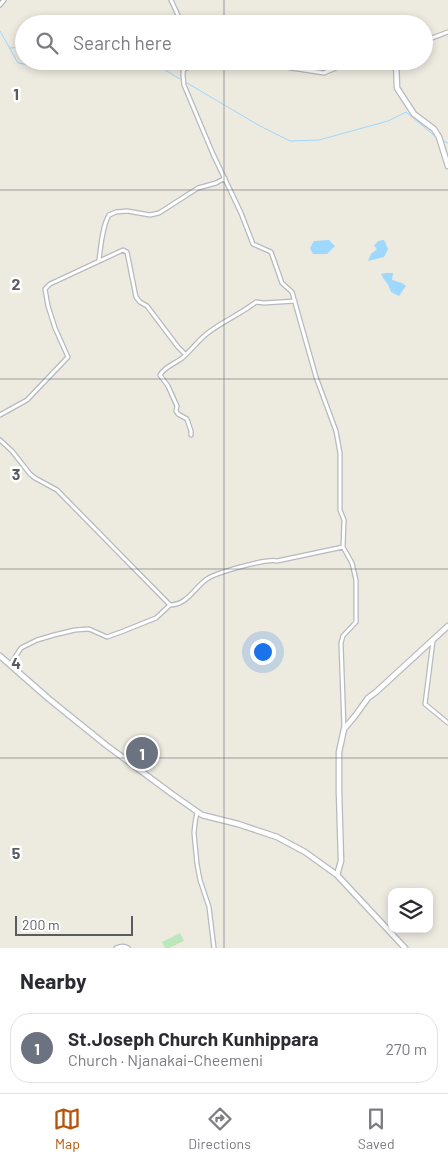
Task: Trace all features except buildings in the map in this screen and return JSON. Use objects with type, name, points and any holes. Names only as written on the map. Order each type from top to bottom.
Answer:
[{"type":"main road","points":[[396,70],[397,88],[414,114],[434,129],[439,137],[448,166]]},
{"type":"main road","points":[[337,875],[341,861],[339,752],[344,729],[356,716],[368,698],[448,626]]},
{"type":"main road","points":[[0,656],[106,745],[198,812],[277,837],[305,852],[337,875],[405,948]]},
{"type":"street","points":[[0,5],[4,0]]},
{"type":"street","points":[[172,0],[178,15]]},
{"type":"street","points":[[433,38],[448,32]]},
{"type":"street","points":[[183,70],[184,85],[253,244],[271,252],[282,283],[292,292],[316,377],[336,431],[340,453],[340,510],[344,520],[343,547],[352,564],[357,589],[356,622],[343,636],[341,643],[344,729]]},
{"type":"street","points":[[308,70],[324,72],[329,70]]},
{"type":"street","points":[[99,261],[103,228],[109,215],[127,211],[150,215],[159,213],[198,188],[216,183],[225,178]]},
{"type":"street","points":[[0,415],[27,400],[68,357],[55,328],[45,289],[50,284],[123,250],[127,252],[136,297],[147,306],[166,329],[178,348],[185,354]]},
{"type":"street","points":[[191,435],[187,419],[176,411],[177,406],[168,386],[160,375],[162,371],[181,359],[207,333],[256,302],[295,301]]},
{"type":"street","points":[[0,440],[12,451],[30,474],[56,490],[170,605]]},
{"type":"street","points":[[10,665],[21,648],[37,640],[75,630],[89,629],[107,637],[156,618],[170,605],[182,602],[208,578],[255,562],[277,561],[343,547]]},
{"type":"street","points":[[433,640],[425,704],[448,723]]},
{"type":"street","points":[[198,812],[194,833],[197,864],[209,907],[214,948]]},
{"type":"street","points":[[116,948],[121,946],[128,948]]},
{"type":"green space","points":[[180,933],[184,941],[165,948],[162,942]]},
{"type":"water","points":[[329,240],[335,246],[327,254],[313,254],[310,248],[314,241]]},
{"type":"water","points":[[384,240],[388,249],[384,257],[368,261],[371,254],[377,249],[374,246],[378,241]]},
{"type":"water","points":[[393,273],[392,280],[406,286],[399,296],[391,292],[381,274]]},
{"type":"waterway","points":[[0,31],[15,58]]},
{"type":"waterway","points":[[10,48],[15,48]]},
{"type":"waterway","points":[[165,70],[180,79]]},
{"type":"waterway","points":[[187,83],[260,126],[290,141],[319,140],[388,121],[406,112],[436,137]]},
{"type":"waterway","points":[[443,141],[448,143]]},
{"type":"place","name":"St.Joseph Church Kunhippara","points":[[142,753]]}]
